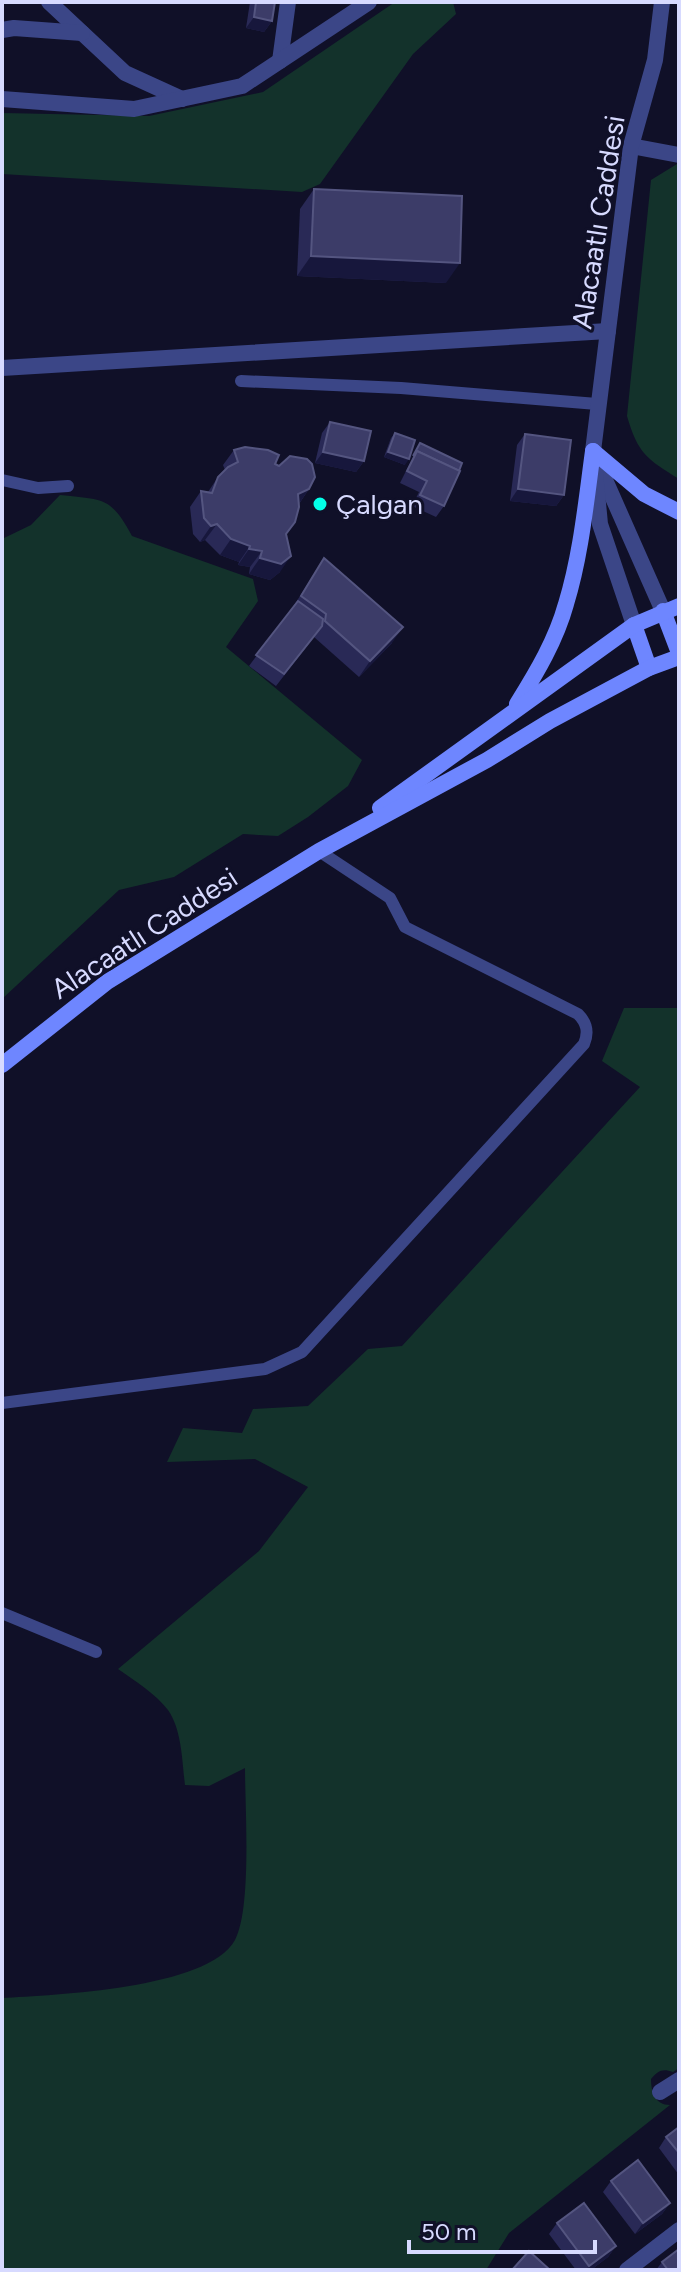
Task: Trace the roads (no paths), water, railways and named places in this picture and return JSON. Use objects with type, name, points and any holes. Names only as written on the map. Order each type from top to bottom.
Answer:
[{"type":"main road","points":[[593,451],[644,494],[679,512]]},
{"type":"main road","points":[[514,710],[549,649],[566,605],[577,564],[593,451]]},
{"type":"main road","name":"Alacaatlı Caddesi","points":[[2,1065],[107,982],[319,851],[649,668],[679,655],[671,608],[634,625],[319,851]]},
{"type":"main road","name":"Alacaatlı Caddesi","points":[[634,625],[649,668]]},
{"type":"street","points":[[280,61],[288,2]]},
{"type":"street","points":[[2,99],[134,109],[242,86],[369,2]]},
{"type":"street","name":"Alacaatlı Caddesi","points":[[634,625],[600,524],[593,451],[631,146],[655,60],[662,2]]},
{"type":"street","points":[[53,3],[125,73],[182,99]]},
{"type":"street","points":[[2,30],[14,28],[82,33]]},
{"type":"street","points":[[631,146],[679,155]]},
{"type":"street","points":[[2,368],[608,331]]},
{"type":"street","name":"Alacaatlı Caddesi","points":[[593,451],[671,608]]},
{"type":"street","points":[[660,2092],[679,2080]]},
{"type":"street","points":[[627,2270],[679,2230]]},
{"type":"lane","points":[[241,381],[401,388],[597,404]]},
{"type":"lane","points":[[2,480],[38,488],[68,486]]},
{"type":"lane","points":[[2,1403],[265,1369],[302,1352],[584,1044],[587,1029],[585,1021],[578,1014],[405,927],[390,898],[319,851]]},
{"type":"lane","points":[[2,1613],[96,1652]]},
{"type":"place","name":"Çalgan","points":[[320,504]]}]
